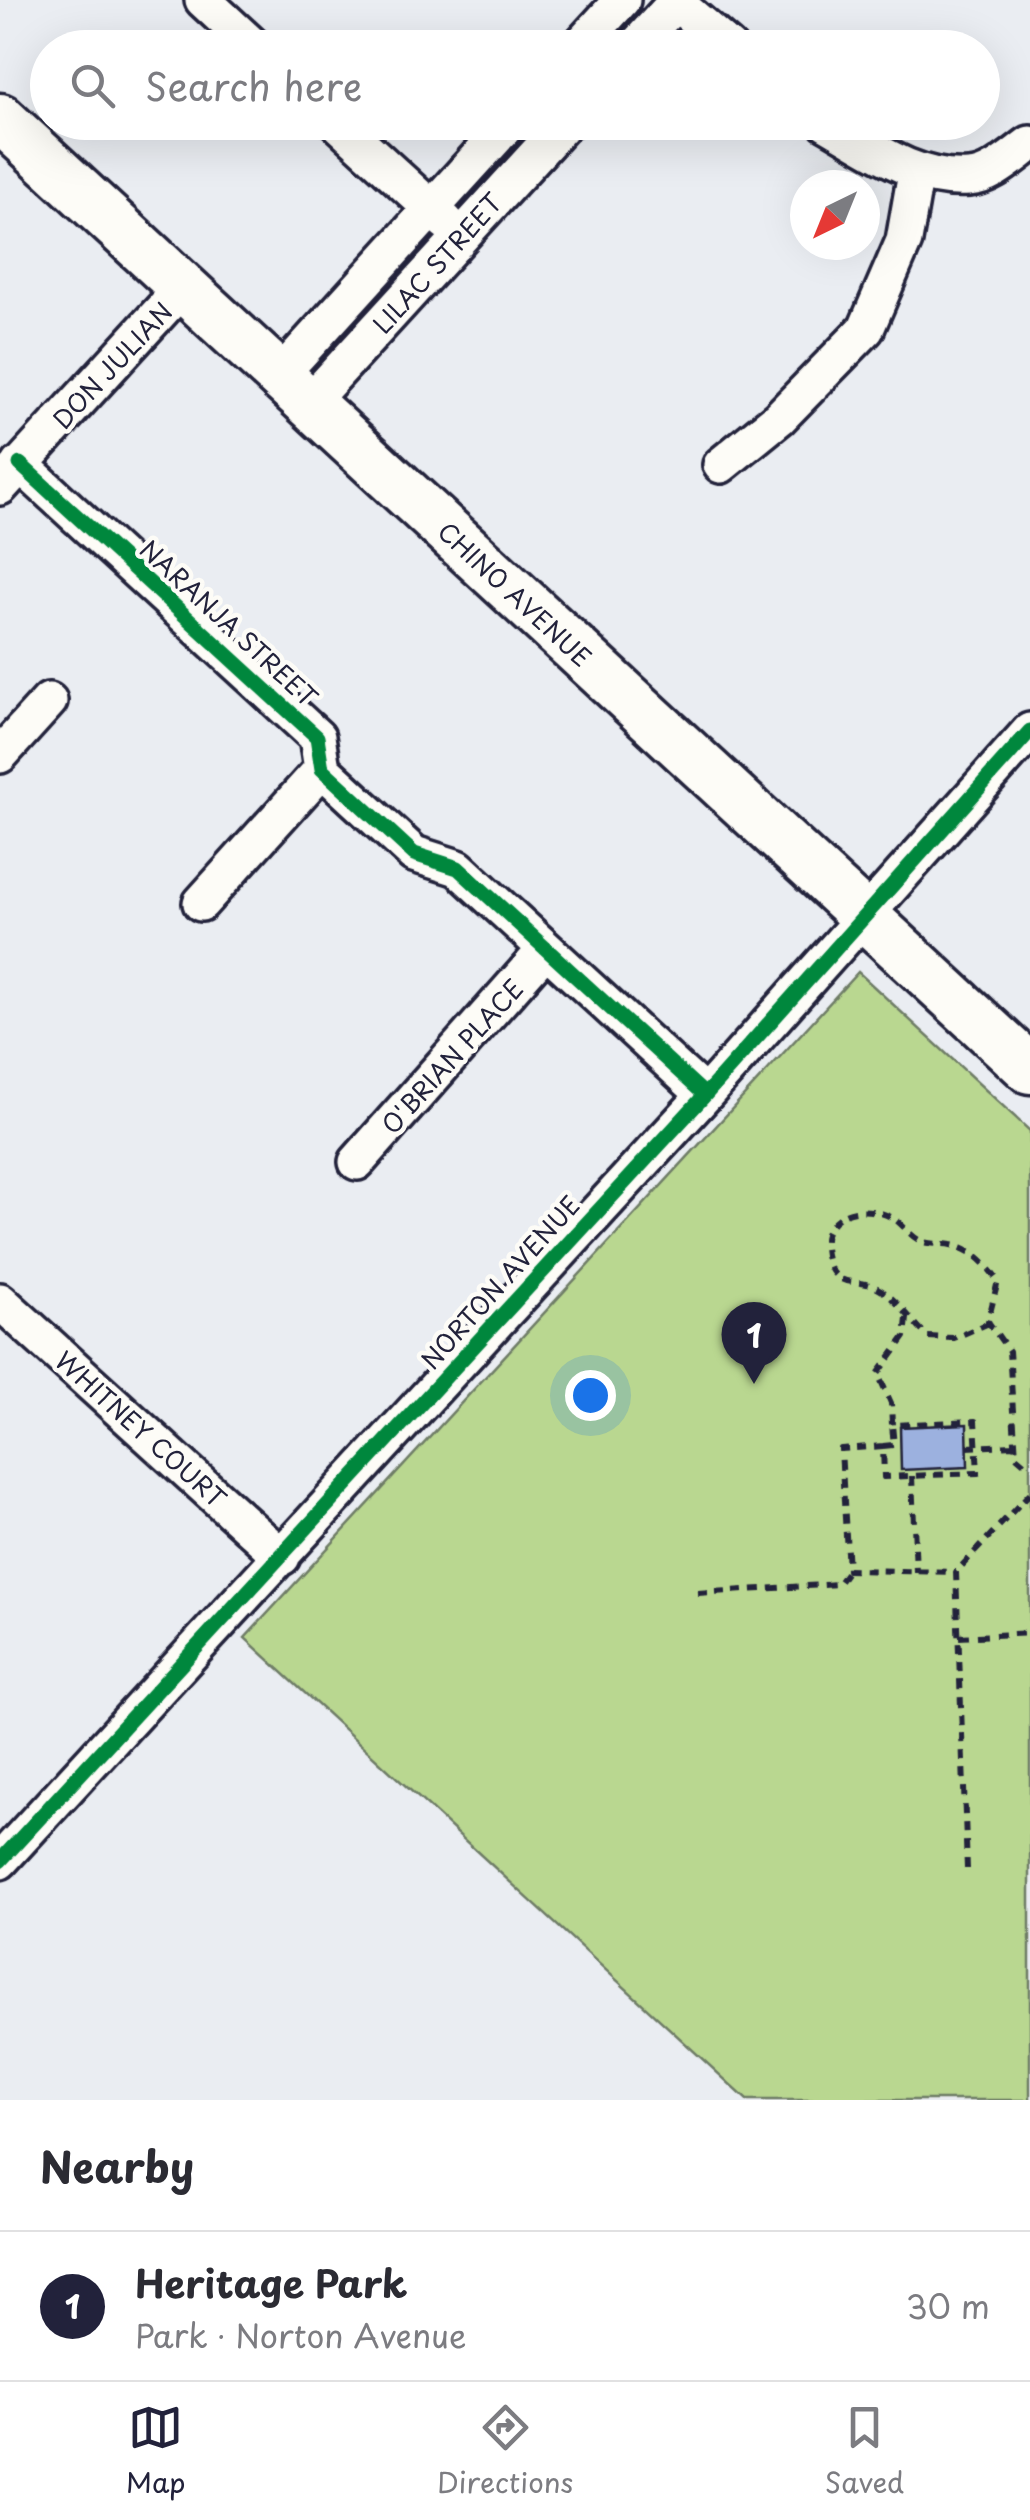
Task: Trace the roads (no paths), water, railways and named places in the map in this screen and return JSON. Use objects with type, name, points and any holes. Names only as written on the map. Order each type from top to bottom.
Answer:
[{"type":"main road","name":"CHINO AVENUE","points":[[2,124],[1030,1069]]},
{"type":"street","points":[[203,0],[236,30]]},
{"type":"street","points":[[594,30],[622,0]]},
{"type":"street","points":[[649,30],[674,1],[707,30]]},
{"type":"street","points":[[356,140],[461,236]]},
{"type":"street","name":"LILAC STREET","points":[[294,389],[431,209],[494,140]]},
{"type":"street","name":"LILAC STREET","points":[[294,389],[461,236],[549,140]]},
{"type":"street","points":[[858,140],[916,172],[972,178],[1030,144]]},
{"type":"street","points":[[721,465],[779,418],[866,329],[904,241],[916,172]]},
{"type":"street","name":"DON JULIAN","points":[[10,476],[183,288]]},
{"type":"street","name":"NARANJA STREET","points":[[10,476],[317,737],[322,769],[414,854],[458,868],[705,1095]]},
{"type":"street","points":[[0,755],[49,701]]},
{"type":"street","name":"NORTON AVENUE","points":[[0,1861],[705,1095],[1030,732]]},
{"type":"street","points":[[201,903],[322,769]]},
{"type":"street","name":"O'BRIAN PLACE","points":[[357,1162],[546,949]]},
{"type":"street","name":"WHITNEY COURT","points":[[0,1301],[282,1558]]},
{"type":"place","name":"Heritage Park","points":[[754,1384]]}]
